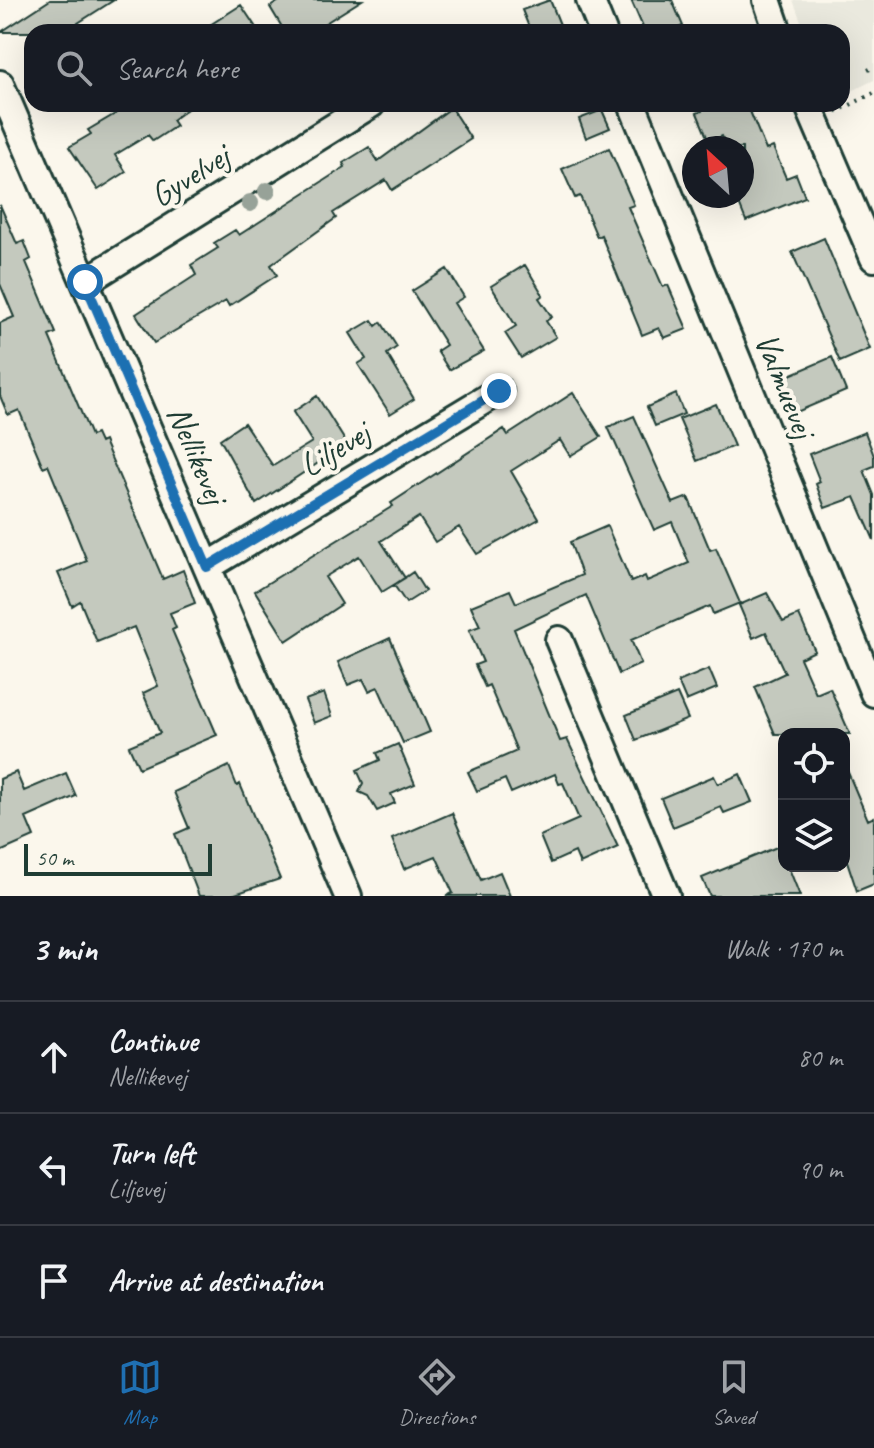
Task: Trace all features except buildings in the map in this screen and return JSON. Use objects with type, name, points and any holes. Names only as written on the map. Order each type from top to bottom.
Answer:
[{"type":"street","points":[[590,0],[600,24]]},
{"type":"street","points":[[767,0],[775,24]]},
{"type":"street","name":"Nellikevej","points":[[0,84],[348,896]]},
{"type":"street","name":"Gyvelvej","points":[[85,282],[358,112]]},
{"type":"street","name":"Valmuevej","points":[[635,112],[874,693]]},
{"type":"street","points":[[812,113],[874,258]]},
{"type":"street","name":"Liljevej","points":[[207,567],[499,391]]},
{"type":"street","points":[[559,640],[666,896]]},
{"type":"path","points":[[850,101],[874,93]]},
{"type":"shaded area","points":[[793,0],[874,0],[874,80],[850,92],[850,24],[802,24]]},
{"type":"route","points":[[85,282],[207,567],[499,391]]}]
